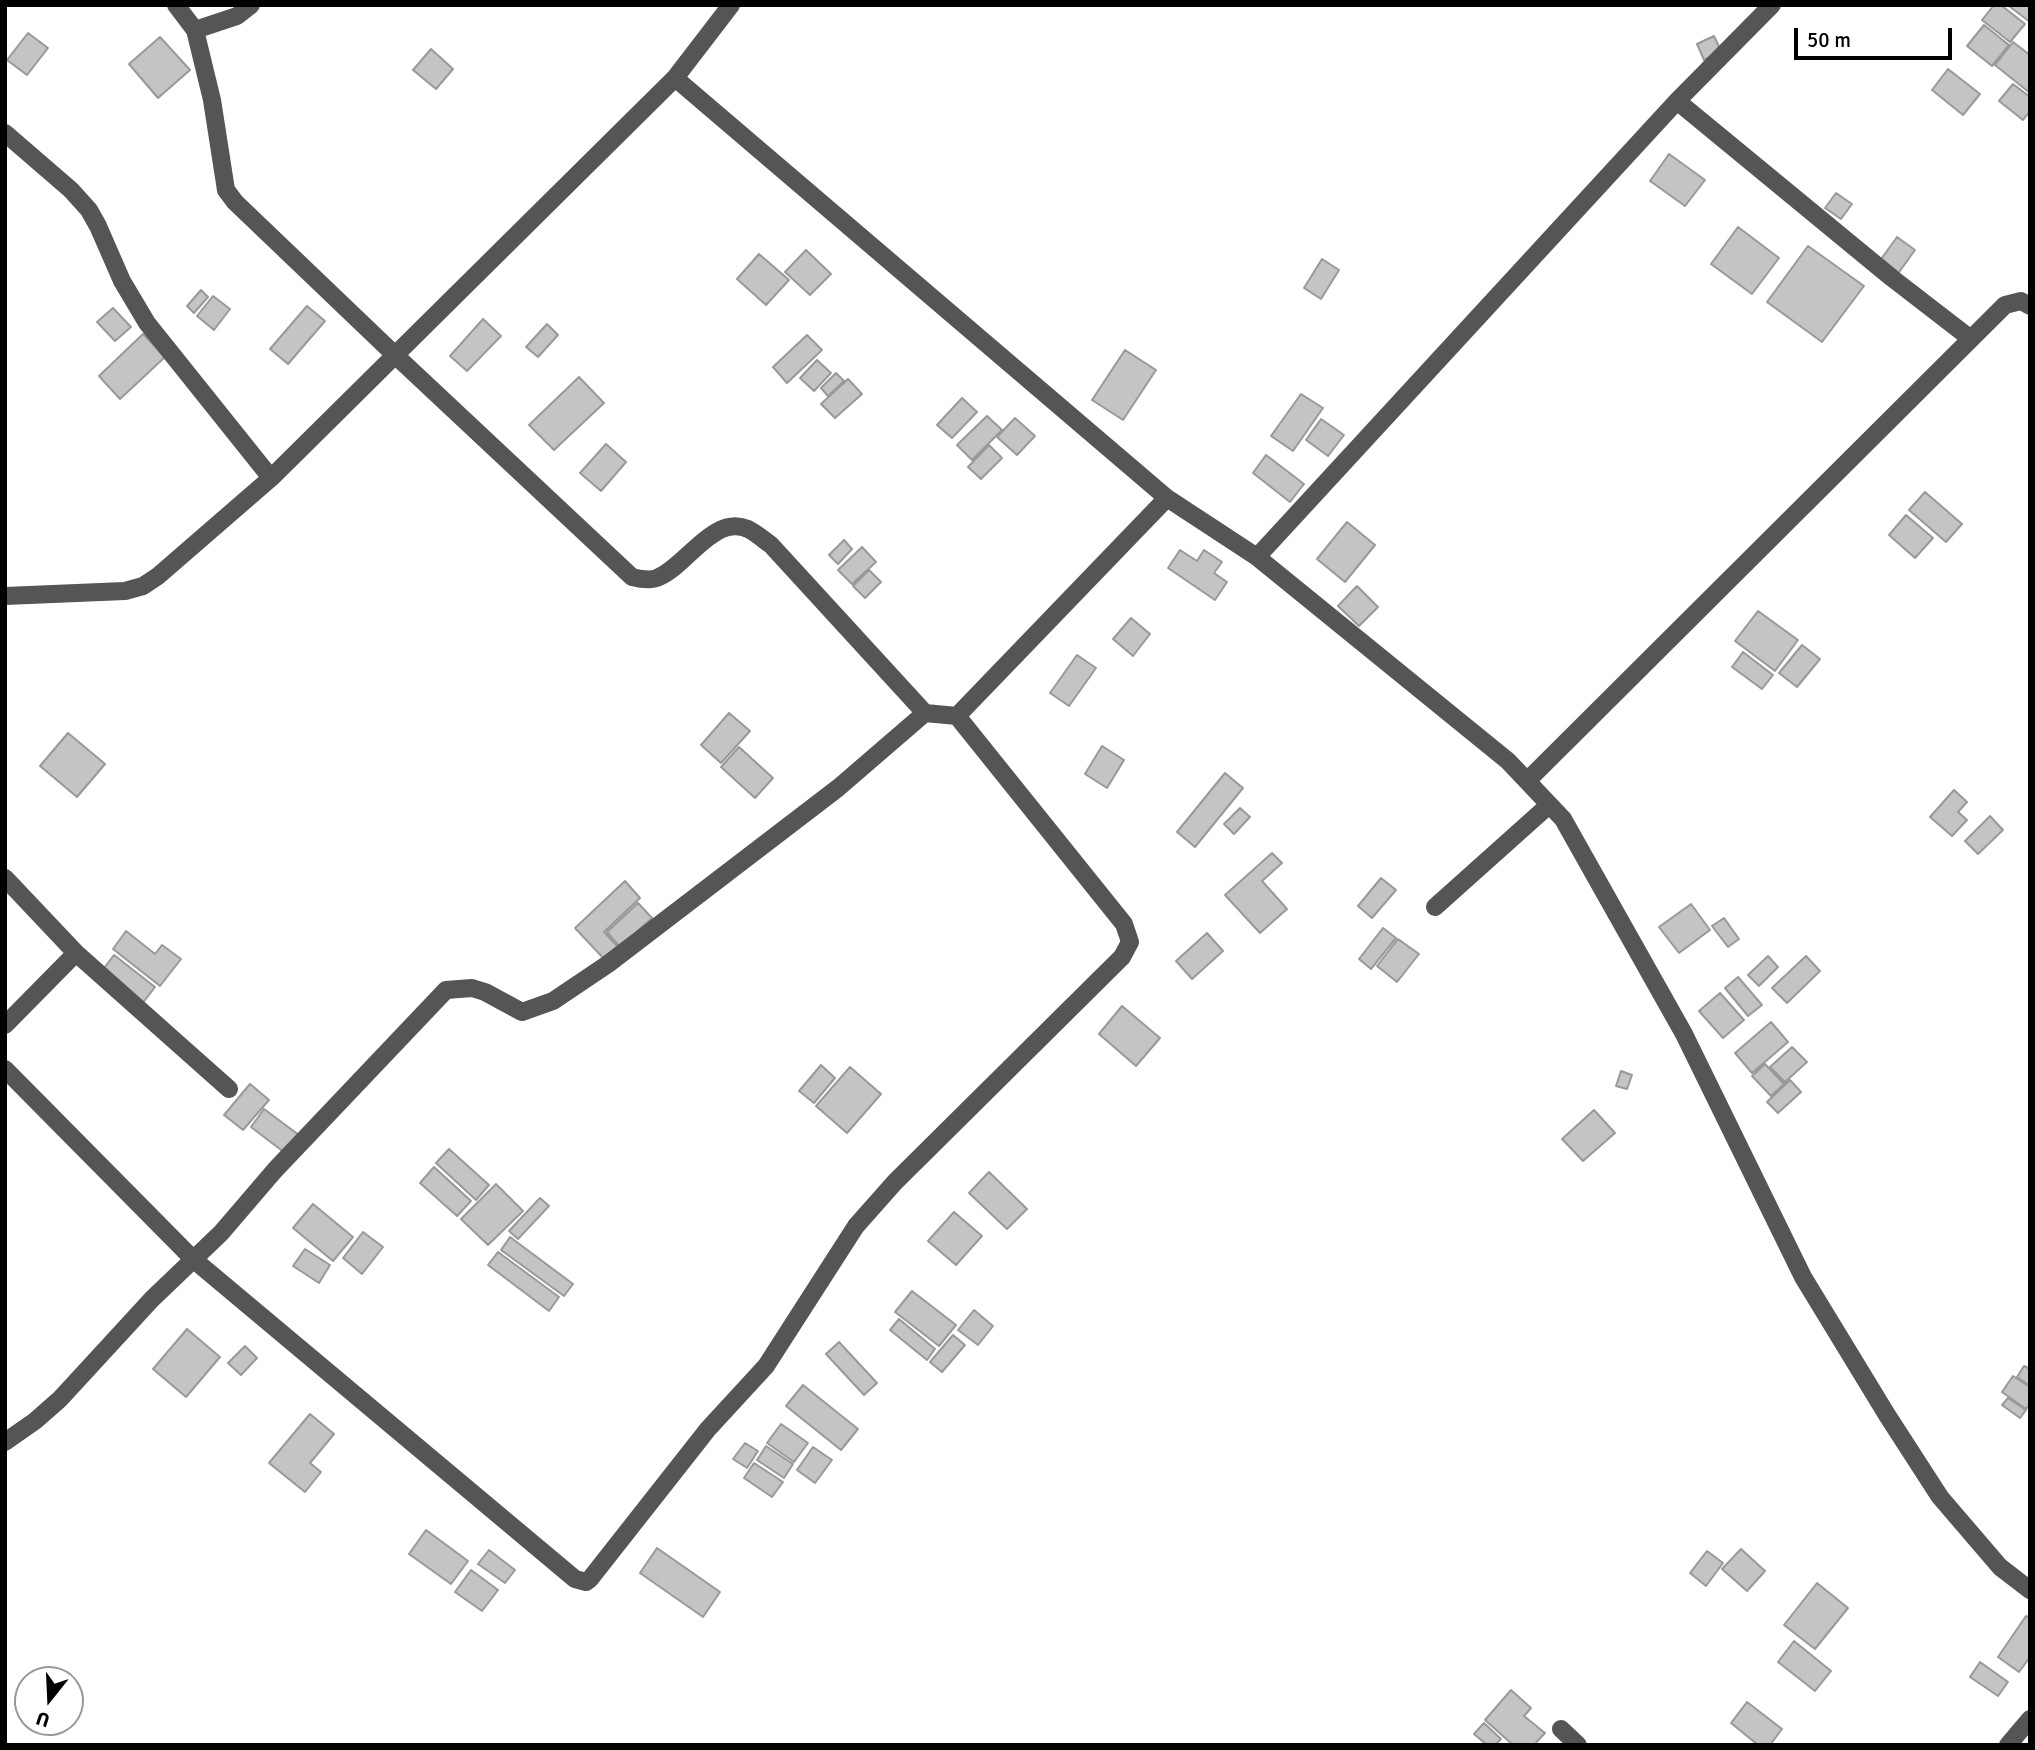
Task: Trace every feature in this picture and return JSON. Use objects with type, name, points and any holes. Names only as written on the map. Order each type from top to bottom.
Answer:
[{"type":"street","points":[[5,1069],[193,1259],[581,1582],[589,1581],[708,1429],[766,1366],[856,1226],[895,1182],[1115,965],[1130,942],[1124,924],[957,716],[925,713],[771,545],[748,529],[733,527],[714,533],[658,578],[632,577],[235,202],[226,190],[212,100],[195,30],[176,5]]},
{"type":"street","points":[[5,596],[125,591],[144,586],[158,576],[271,478],[675,78],[731,5]]},
{"type":"street","points":[[1257,557],[1677,101],[1772,5]]},
{"type":"street","points":[[195,30],[239,9]]},
{"type":"street","points":[[675,78],[1167,498],[1257,557],[1508,761],[1563,819],[1684,1034],[1803,1277],[1940,1497],[2000,1567],[2030,1590]]},
{"type":"street","points":[[1677,101],[1892,278],[1971,339]]},
{"type":"street","points":[[5,133],[71,190],[89,210],[122,281],[147,323],[271,478]]},
{"type":"street","points":[[1527,781],[2005,305],[2021,301],[2030,306]]},
{"type":"street","points":[[957,716],[1167,498]]},
{"type":"street","points":[[5,1442],[60,1399],[152,1298],[221,1233],[275,1170],[446,990],[472,988],[522,1012],[553,1001],[608,964],[838,788],[925,713]]},
{"type":"street","points":[[1435,907],[1549,805]]},
{"type":"street","points":[[5,878],[76,953],[229,1089]]},
{"type":"street","points":[[5,1026],[76,953]]},
{"type":"street","points":[[2008,1745],[2030,1720]]},
{"type":"street","points":[[1561,1730],[1578,1745]]},
{"type":"building","points":[[1994,5],[2001,5],[2025,24],[2010,42],[1982,20]]},
{"type":"building","points":[[2010,5],[2030,5],[2030,22],[2009,6]]},
{"type":"building","points":[[1984,25],[2009,45],[1992,66],[1967,46]]},
{"type":"building","points":[[28,33],[48,48],[27,75],[7,60]]},
{"type":"building","points":[[1714,36],[1721,51],[1704,60],[1697,44]]},
{"type":"building","points":[[160,37],[190,70],[158,98],[129,64]]},
{"type":"building","points":[[2013,42],[2030,55],[2030,93],[1995,65]]},
{"type":"building","points":[[431,49],[453,69],[436,89],[413,70]]},
{"type":"building","points":[[1948,69],[1980,94],[1963,115],[1932,90]]},
{"type":"building","points":[[2013,84],[2030,97],[2030,111],[2023,120],[1999,101]]},
{"type":"building","points":[[1669,154],[1705,180],[1685,206],[1650,181]]},
{"type":"building","points":[[1836,193],[1852,204],[1841,219],[1825,208]]},
{"type":"building","points":[[1738,227],[1779,258],[1752,294],[1711,264]]},
{"type":"building","points":[[1897,237],[1915,250],[1897,275],[1879,262]]},
{"type":"building","points":[[1808,246],[1864,286],[1822,342],[1767,302]]},
{"type":"building","points":[[806,250],[831,274],[810,295],[785,272]]},
{"type":"building","points":[[759,254],[789,280],[766,305],[737,279]]},
{"type":"building","points":[[1322,259],[1339,270],[1321,299],[1304,288]]},
{"type":"building","points":[[201,290],[208,297],[194,313],[187,306]]},
{"type":"building","points":[[213,296],[230,309],[214,330],[197,316]]},
{"type":"building","points":[[307,306],[325,321],[288,364],[270,349]]},
{"type":"building","points":[[113,308],[131,327],[115,341],[97,322]]},
{"type":"building","points":[[483,319],[501,336],[467,371],[450,356]]},
{"type":"building","points":[[547,324],[558,335],[538,357],[526,347]]},
{"type":"building","points":[[143,334],[165,357],[120,399],[99,376]]},
{"type":"building","points":[[807,335],[822,350],[787,383],[773,367]]},
{"type":"building","points":[[1125,350],[1156,370],[1123,420],[1092,400]]},
{"type":"building","points":[[817,360],[831,373],[814,391],[800,378]]},
{"type":"building","points":[[836,373],[844,381],[828,396],[821,388]]},
{"type":"building","points":[[579,377],[604,403],[554,450],[529,425]]},
{"type":"building","points":[[848,379],[862,394],[835,418],[821,404]]},
{"type":"building","points":[[1301,394],[1323,408],[1293,451],[1271,436]]},
{"type":"building","points":[[962,398],[977,412],[952,438],[937,425]]},
{"type":"building","points":[[987,416],[1002,430],[972,460],[957,445]]},
{"type":"building","points":[[1015,418],[1035,436],[1017,455],[997,437]]},
{"type":"building","points":[[1321,419],[1344,435],[1328,456],[1306,440]]},
{"type":"building","points":[[606,444],[626,462],[601,491],[580,473]]},
{"type":"building","points":[[989,445],[1002,458],[981,479],[968,467]]},
{"type":"building","points":[[1266,455],[1304,484],[1290,502],[1253,473]]},
{"type":"building","points":[[1925,492],[1962,524],[1946,542],[1909,510]]},
{"type":"building","points":[[1906,515],[1933,538],[1915,558],[1889,535]]},
{"type":"building","points":[[1347,522],[1375,545],[1345,582],[1317,559]]},
{"type":"building","points":[[844,540],[852,549],[838,564],[829,555]]},
{"type":"building","points":[[862,547],[876,562],[852,584],[838,570]]},
{"type":"building","points":[[1180,550],[1197,561],[1204,550],[1222,562],[1214,573],[1227,582],[1215,600],[1168,568]]},
{"type":"building","points":[[869,570],[881,582],[865,598],[853,586]]},
{"type":"building","points":[[1357,586],[1378,607],[1359,626],[1338,606]]},
{"type":"building","points":[[1758,611],[1798,640],[1775,671],[1735,641]]},
{"type":"building","points":[[1131,618],[1150,634],[1133,656],[1113,639]]},
{"type":"building","points":[[1802,645],[1820,659],[1797,687],[1779,673]]},
{"type":"building","points":[[1743,652],[1773,675],[1762,689],[1732,667]]},
{"type":"building","points":[[1077,655],[1096,668],[1069,706],[1050,693]]},
{"type":"building","points":[[729,713],[750,731],[721,763],[701,745]]},
{"type":"building","points":[[68,733],[105,764],[77,797],[40,766]]},
{"type":"building","points":[[1102,746],[1124,760],[1107,788],[1085,774]]},
{"type":"building","points":[[739,747],[773,778],[755,798],[721,767]]},
{"type":"building","points":[[1225,773],[1243,788],[1195,847],[1177,832]]},
{"type":"building","points":[[1954,790],[1967,802],[1958,812],[1967,820],[1952,836],[1930,817]]},
{"type":"building","points":[[1240,808],[1250,817],[1234,834],[1224,824]]},
{"type":"building","points":[[1990,816],[2003,830],[1978,854],[1965,841]]},
{"type":"building","points":[[1272,853],[1282,863],[1262,881],[1287,909],[1260,933],[1225,895]]},
{"type":"building","points":[[1381,878],[1396,890],[1372,918],[1358,906]]},
{"type":"building","points":[[625,881],[640,898],[604,932],[619,948],[606,961],[575,928]]},
{"type":"building","points":[[638,903],[652,918],[620,947],[607,932]]},
{"type":"building","points":[[1691,904],[1710,930],[1679,953],[1659,927]]},
{"type":"building","points":[[1724,918],[1739,939],[1728,947],[1712,926]]},
{"type":"building","points":[[1383,928],[1396,938],[1371,969],[1359,959]]},
{"type":"building","points":[[126,931],[155,954],[162,945],[181,959],[160,986],[113,949]]},
{"type":"building","points":[[1207,933],[1223,951],[1192,979],[1176,961]]},
{"type":"building","points":[[1398,939],[1419,954],[1397,982],[1377,966]]},
{"type":"building","points":[[114,955],[155,987],[142,1004],[101,972]]},
{"type":"building","points":[[1768,956],[1778,967],[1759,986],[1748,975]]},
{"type":"building","points":[[1806,956],[1820,971],[1787,1003],[1772,988]]},
{"type":"building","points":[[1738,977],[1762,1005],[1748,1016],[1725,988]]},
{"type":"building","points":[[1720,993],[1744,1020],[1723,1038],[1699,1011]]},
{"type":"building","points":[[1122,1006],[1160,1038],[1136,1066],[1099,1034]]},
{"type":"building","points":[[1771,1022],[1788,1042],[1752,1073],[1735,1053]]},
{"type":"building","points":[[1792,1047],[1807,1062],[1785,1082],[1770,1067]]},
{"type":"building","points":[[1765,1064],[1784,1084],[1771,1096],[1752,1076]]},
{"type":"building","points":[[821,1065],[835,1078],[814,1103],[799,1091]]},
{"type":"building","points":[[850,1067],[881,1094],[847,1133],[816,1106]]},
{"type":"building","points":[[1621,1071],[1632,1075],[1627,1089],[1616,1086]]},
{"type":"building","points":[[1790,1080],[1801,1092],[1778,1113],[1767,1102]]},
{"type":"building","points":[[250,1084],[269,1100],[243,1130],[224,1115]]},
{"type":"building","points":[[264,1109],[299,1135],[285,1153],[251,1127]]},
{"type":"building","points":[[1594,1110],[1615,1133],[1583,1161],[1562,1139]]},
{"type":"building","points":[[449,1149],[489,1185],[476,1200],[436,1163]]},
{"type":"building","points":[[434,1167],[471,1201],[457,1216],[420,1183]]},
{"type":"building","points":[[989,1172],[1027,1209],[1007,1229],[969,1193]]},
{"type":"building","points":[[496,1184],[523,1211],[488,1245],[461,1219]]},
{"type":"building","points":[[540,1198],[549,1206],[518,1239],[509,1231]]},
{"type":"building","points":[[313,1204],[353,1237],[333,1261],[293,1228]]},
{"type":"building","points":[[954,1212],[982,1236],[956,1265],[928,1241]]},
{"type":"building","points":[[363,1232],[383,1247],[362,1274],[343,1258]]},
{"type":"building","points":[[510,1237],[573,1284],[564,1296],[501,1250]]},
{"type":"building","points":[[305,1249],[330,1265],[319,1283],[293,1266]]},
{"type":"building","points":[[498,1252],[559,1297],[549,1311],[488,1265]]},
{"type":"building","points":[[912,1291],[956,1325],[939,1346],[895,1312]]},
{"type":"building","points":[[974,1310],[993,1326],[978,1345],[958,1330]]},
{"type":"building","points":[[899,1319],[935,1349],[927,1360],[890,1330]]},
{"type":"building","points":[[187,1329],[220,1357],[186,1397],[153,1369]]},
{"type":"building","points":[[953,1335],[965,1345],[942,1372],[930,1362]]},
{"type":"building","points":[[839,1342],[877,1383],[864,1395],[826,1354]]},
{"type":"building","points":[[245,1346],[257,1358],[241,1375],[228,1363]]},
{"type":"building","points":[[2024,1366],[2030,1369],[2030,1386],[2017,1377]]},
{"type":"building","points":[[2013,1376],[2030,1387],[2030,1404],[2026,1409],[2002,1392]]},
{"type":"building","points":[[803,1385],[858,1429],[841,1450],[786,1406]]},
{"type":"building","points":[[2008,1398],[2026,1410],[2020,1418],[2002,1405]]},
{"type":"building","points":[[310,1414],[334,1434],[310,1463],[321,1472],[305,1492],[269,1463]]},
{"type":"building","points":[[781,1424],[808,1443],[794,1462],[767,1443]]},
{"type":"building","points":[[745,1443],[758,1451],[747,1468],[733,1459]]},
{"type":"building","points":[[766,1446],[793,1464],[784,1478],[757,1460]]},
{"type":"building","points":[[813,1447],[832,1460],[815,1483],[797,1470]]},
{"type":"building","points":[[754,1463],[783,1482],[772,1497],[744,1478]]},
{"type":"building","points":[[426,1530],[468,1561],[451,1584],[409,1554]]},
{"type":"building","points":[[657,1548],[720,1592],[703,1617],[640,1573]]},
{"type":"building","points":[[1741,1549],[1765,1571],[1747,1591],[1722,1569]]},
{"type":"building","points":[[489,1550],[515,1570],[505,1583],[478,1564]]},
{"type":"building","points":[[1707,1551],[1723,1563],[1706,1586],[1690,1573]]},
{"type":"building","points":[[471,1570],[498,1590],[482,1611],[455,1592]]},
{"type":"building","points":[[1817,1583],[1848,1608],[1815,1649],[1784,1625]]},
{"type":"building","points":[[2026,1616],[2030,1618],[2030,1657],[2019,1672],[1998,1657]]},
{"type":"building","points":[[1794,1641],[1831,1671],[1815,1691],[1778,1662]]},
{"type":"building","points":[[1980,1662],[2008,1682],[1998,1696],[1970,1677]]},
{"type":"building","points":[[1511,1690],[1531,1708],[1524,1716],[1545,1733],[1534,1745],[1513,1745],[1485,1720]]},
{"type":"building","points":[[1747,1702],[1782,1729],[1770,1745],[1758,1745],[1731,1723]]},
{"type":"building","points":[[1484,1723],[1501,1739],[1495,1745],[1487,1745],[1474,1734]]}]
